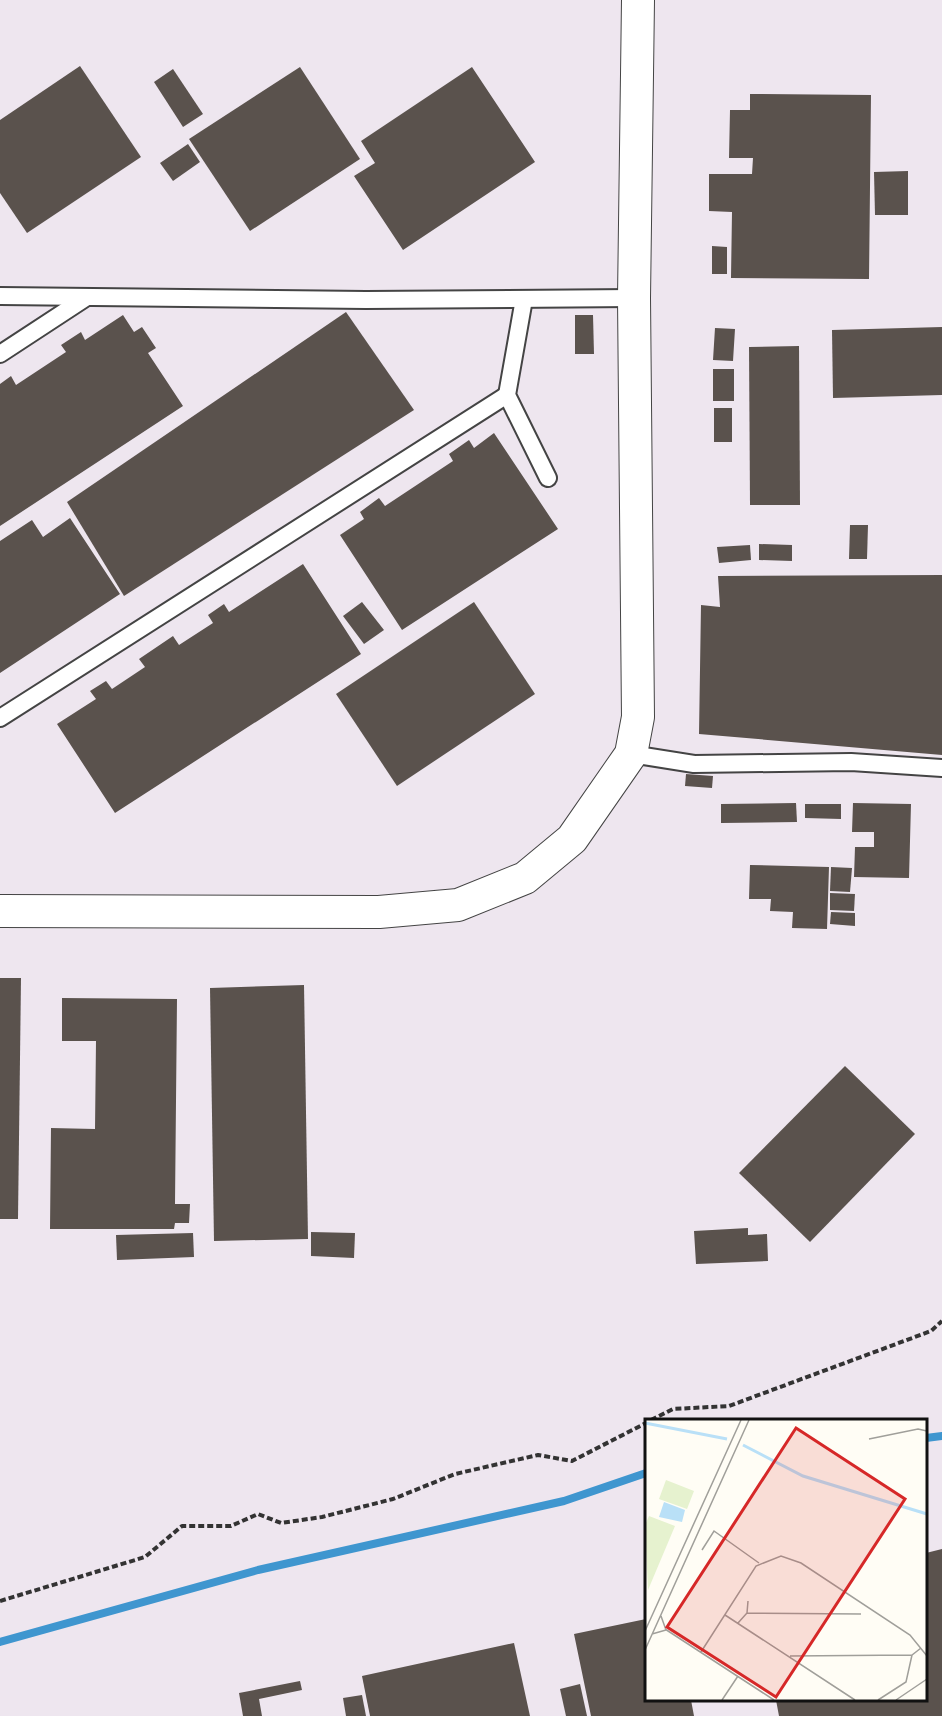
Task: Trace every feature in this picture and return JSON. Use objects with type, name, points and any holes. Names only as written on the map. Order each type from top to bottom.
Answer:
[{"type":"street","points":[[0,911],[379,912],[458,905],[525,878],[572,839],[631,754],[638,717],[634,298],[638,0]]},
{"type":"lane","points":[[0,296],[634,298]]},
{"type":"lane","points":[[0,354],[87,297]]},
{"type":"lane","points":[[524,299],[507,395],[548,478]]},
{"type":"lane","points":[[0,718],[507,395]]},
{"type":"lane","points":[[631,754],[694,764],[851,762],[942,768]]},
{"type":"path","points":[[653,1419],[674,1410],[729,1406],[930,1330],[942,1321]]},
{"type":"path","points":[[0,1601],[145,1557],[182,1526],[231,1526],[258,1514],[282,1523],[322,1517],[393,1499],[455,1474],[538,1455],[572,1461],[645,1424]]},
{"type":"shaded area","points":[[0,0],[942,0],[942,1716],[0,1716]]},
{"type":"building","points":[[80,66],[141,157],[27,233],[0,193],[0,120]]},
{"type":"building","points":[[300,67],[360,159],[250,231],[189,139]]},
{"type":"building","points":[[472,67],[535,162],[403,250],[354,176],[375,163],[361,141]]},
{"type":"building","points":[[173,69],[203,114],[183,127],[154,82]]},
{"type":"building","points":[[750,94],[871,95],[869,279],[731,278],[732,212],[709,211],[709,174],[752,174],[753,158],[729,158],[730,110],[750,110]]},
{"type":"building","points":[[188,144],[200,162],[173,181],[160,163]]},
{"type":"building","points":[[908,171],[908,215],[875,215],[874,172]]},
{"type":"building","points":[[712,246],[727,247],[727,274],[712,274]]},
{"type":"building","points":[[346,312],[414,410],[124,596],[67,502]]},
{"type":"building","points":[[123,315],[134,332],[142,327],[156,348],[148,353],[183,406],[0,526],[0,384],[11,376],[16,385],[66,352],[61,345],[81,332],[85,340]]},
{"type":"building","points":[[575,315],[593,315],[594,354],[575,354]]},
{"type":"building","points":[[942,327],[942,395],[833,398],[832,330]]},
{"type":"building","points":[[715,328],[735,329],[733,361],[713,360]]},
{"type":"building","points":[[799,346],[800,505],[750,505],[749,347]]},
{"type":"building","points":[[713,369],[734,369],[734,401],[713,401]]},
{"type":"building","points":[[714,408],[732,408],[732,442],[714,442]]},
{"type":"building","points":[[494,433],[558,529],[402,630],[340,535],[364,519],[360,512],[379,498],[385,506],[453,461],[449,454],[469,440],[474,448]]},
{"type":"building","points":[[70,518],[120,594],[0,673],[0,541],[32,520],[43,537]]},
{"type":"building","points":[[850,525],[868,525],[867,559],[849,559]]},
{"type":"building","points":[[759,544],[792,545],[792,561],[759,560]]},
{"type":"building","points":[[750,545],[751,560],[719,563],[717,547]]},
{"type":"building","points":[[303,564],[361,654],[115,813],[57,724],[96,699],[90,691],[106,681],[112,689],[145,667],[139,659],[173,636],[179,645],[213,623],[208,615],[224,604],[229,612]]},
{"type":"building","points":[[942,575],[942,755],[699,734],[701,605],[720,607],[718,576]]},
{"type":"building","points":[[362,602],[384,630],[364,644],[343,616]]},
{"type":"building","points":[[474,602],[535,694],[397,786],[336,694]]},
{"type":"building","points":[[686,774],[713,776],[712,788],[685,786]]},
{"type":"building","points":[[796,803],[797,822],[721,823],[721,804]]},
{"type":"building","points":[[853,803],[911,804],[909,878],[854,877],[855,847],[874,847],[874,832],[852,832]]},
{"type":"building","points":[[805,804],[841,804],[841,819],[805,818]]},
{"type":"building","points":[[750,865],[829,867],[827,929],[792,928],[793,912],[770,911],[771,899],[749,899]]},
{"type":"building","points":[[831,867],[852,868],[850,892],[830,891]]},
{"type":"building","points":[[830,893],[855,894],[854,911],[830,910]]},
{"type":"building","points":[[831,912],[855,913],[855,926],[830,924]]},
{"type":"building","points":[[0,978],[21,978],[18,1219],[0,1219]]},
{"type":"building","points":[[304,985],[308,1239],[214,1241],[210,988]]},
{"type":"building","points":[[62,998],[177,999],[175,1204],[190,1204],[189,1223],[175,1223],[174,1229],[50,1229],[51,1128],[95,1129],[96,1041],[62,1041]]},
{"type":"building","points":[[845,1066],[915,1134],[810,1242],[739,1173]]},
{"type":"building","points":[[748,1228],[748,1235],[767,1234],[768,1261],[696,1264],[694,1231]]},
{"type":"building","points":[[311,1232],[355,1233],[354,1258],[311,1256]]},
{"type":"building","points":[[193,1233],[194,1257],[117,1260],[116,1235]]},
{"type":"building","points":[[942,1549],[942,1716],[779,1716],[776,1701],[927,1701],[927,1553]]},
{"type":"building","points":[[645,1619],[645,1701],[691,1701],[694,1716],[591,1716],[574,1634]]},
{"type":"building","points":[[514,1643],[530,1716],[370,1716],[362,1676]]},
{"type":"building","points":[[300,1681],[302,1690],[259,1699],[262,1716],[243,1716],[239,1693]]},
{"type":"building","points":[[580,1684],[587,1716],[566,1716],[560,1689]]},
{"type":"building","points":[[362,1695],[366,1716],[346,1716],[343,1698]]},
{"type":"waterway","points":[[927,1438],[942,1436]]},
{"type":"waterway","points":[[0,1642],[258,1570],[564,1501],[645,1473]]}]
